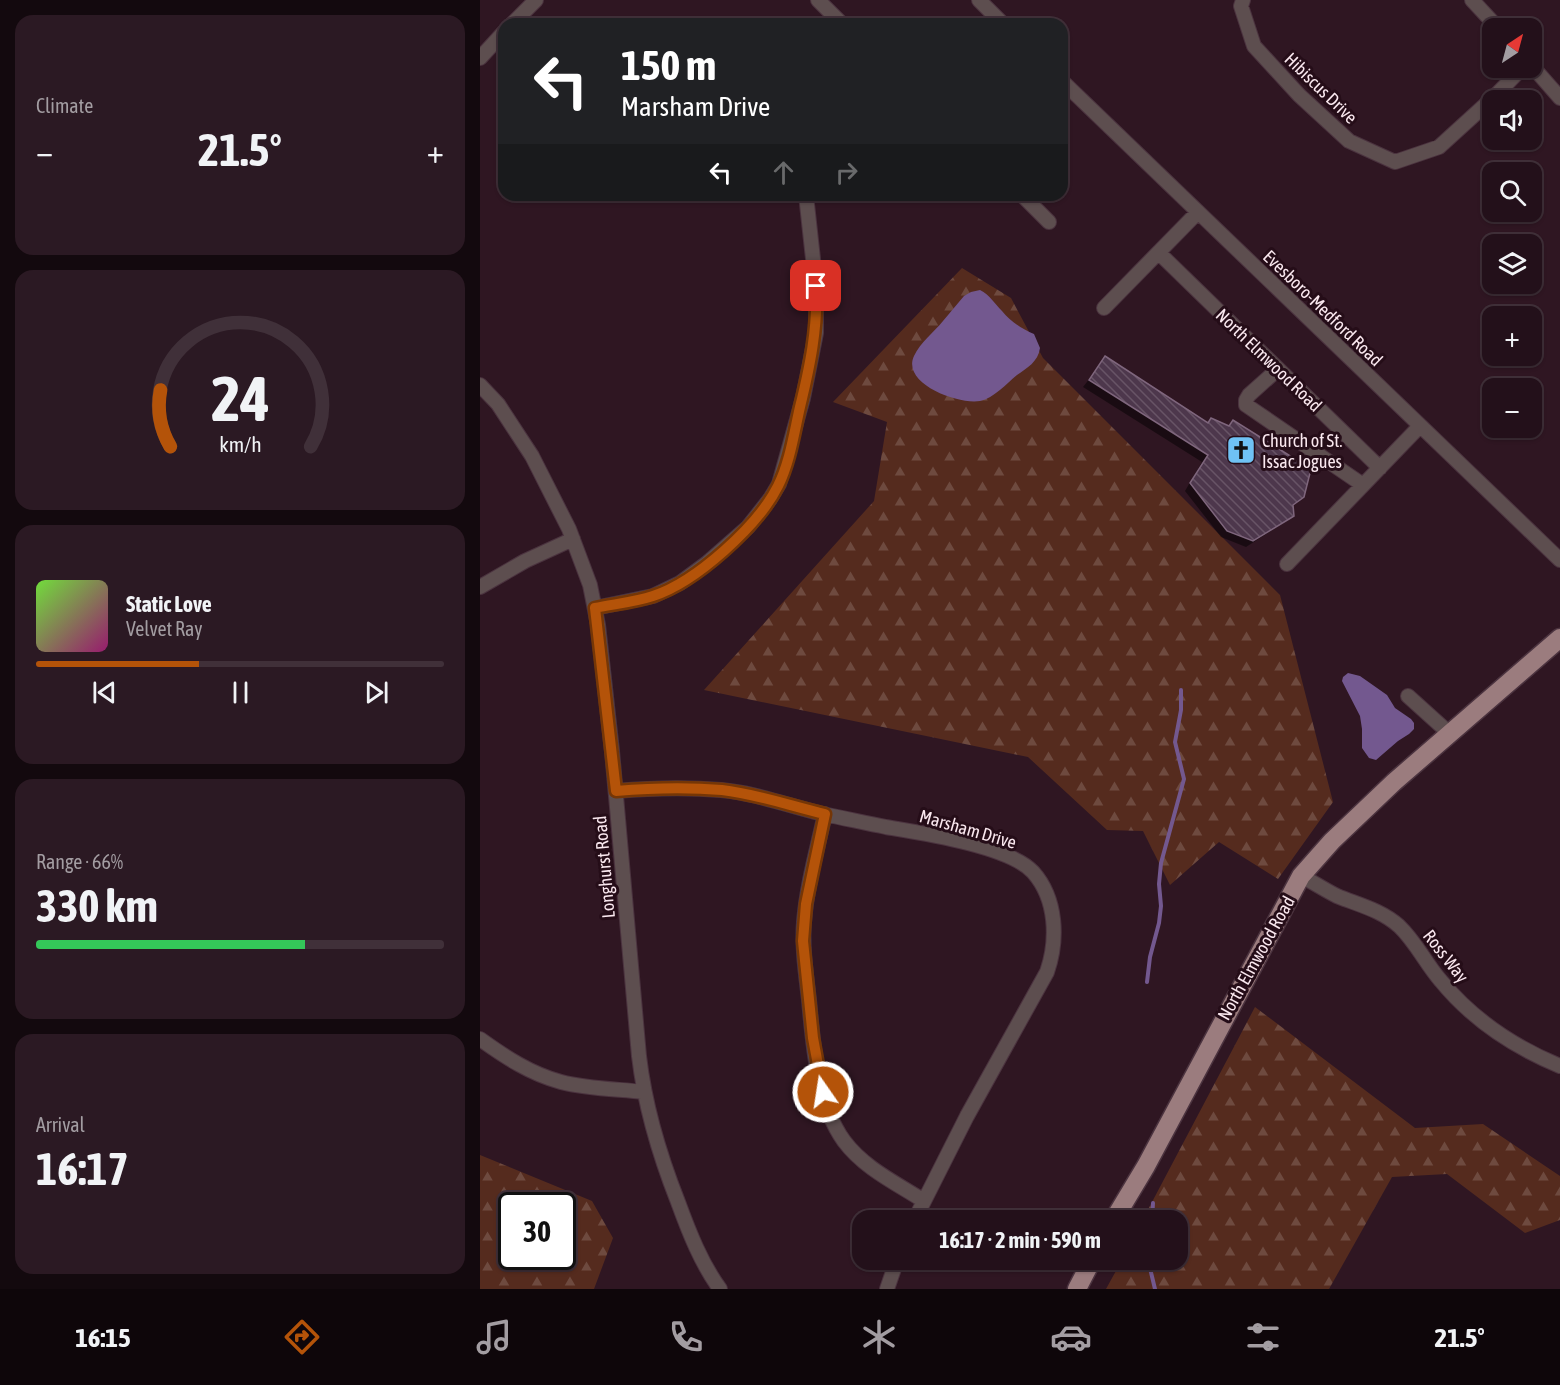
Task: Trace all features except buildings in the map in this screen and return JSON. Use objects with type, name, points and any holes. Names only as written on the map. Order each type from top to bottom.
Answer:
[{"type":"main road","name":"North Elmwood Road","points":[[1120,1210],[1142,1173],[1301,876],[1332,841],[1449,733],[1560,638]]},
{"type":"main road","points":[[1077,1289],[1087,1270]]},
{"type":"street","points":[[518,18],[536,0]]},
{"type":"street","points":[[818,0],[836,18]]},
{"type":"street","points":[[978,0],[997,18]]},
{"type":"street","name":"Hibiscus Drive","points":[[1243,0],[1241,6],[1254,46],[1299,95],[1349,141],[1395,162],[1439,147],[1512,78]]},
{"type":"street","points":[[1472,0],[1489,18]]},
{"type":"street","points":[[480,58],[498,38]]},
{"type":"street","points":[[1542,77],[1560,98]]},
{"type":"street","name":"Evesboro-Medford Road","points":[[1068,87],[1560,560]]},
{"type":"street","points":[[595,608],[653,596],[680,584],[748,527],[770,500],[779,484],[802,398],[816,333],[816,286],[807,201]]},
{"type":"street","points":[[1028,201],[1048,222]]},
{"type":"street","points":[[1104,308],[1198,212]]},
{"type":"street","name":"North Elmwood Road","points":[[1158,253],[1380,468]]},
{"type":"street","points":[[1278,369],[1249,395],[1246,405],[1364,485]]},
{"type":"street","name":"Longhurst Road","points":[[480,385],[498,404],[522,438],[573,539],[590,585],[595,608],[616,791],[644,1092],[657,1146],[689,1233],[697,1252],[720,1289]]},
{"type":"street","points":[[1287,564],[1420,426]]},
{"type":"street","points":[[480,587],[525,561],[573,539]]},
{"type":"street","points":[[1408,696],[1449,733]]},
{"type":"street","name":"Marsham Drive","points":[[616,791],[658,787],[723,790],[756,796],[825,814],[940,837],[1006,855],[1020,862],[1041,884],[1054,926],[1052,956],[1047,972],[967,1116],[920,1210]]},
{"type":"street","points":[[825,814],[806,904],[803,941],[810,1019],[819,1074],[828,1109],[843,1140],[865,1162],[924,1201]]},
{"type":"street","name":"Ross Way","points":[[1301,876],[1388,917],[1400,927],[1442,983],[1476,1017],[1533,1054],[1560,1066]]},
{"type":"street","points":[[480,1039],[527,1069],[544,1076],[577,1085],[644,1092]]},
{"type":"street","points":[[887,1289],[894,1270]]},
{"type":"green space","points":[[962,268],[1011,298],[1043,358],[1280,595],[1333,802],[1278,879],[1219,842],[1170,885],[1143,831],[1107,830],[1028,757],[704,690],[874,501],[887,422],[833,402]]},
{"type":"green space","points":[[1255,1007],[1415,1128],[1483,1124],[1560,1176],[1560,1220],[1525,1233],[1447,1174],[1392,1177],[1329,1289],[1106,1289],[1116,1270],[1188,1270],[1188,1210],[1148,1210]]},
{"type":"green space","points":[[480,1155],[570,1192],[498,1192],[498,1270],[576,1270],[576,1194],[592,1201],[613,1238],[594,1289],[480,1289]]},
{"type":"shaded area","points":[[980,290],[1012,321],[1034,334],[1040,348],[1032,364],[990,397],[980,401],[959,400],[924,384],[912,366],[914,356],[920,347],[964,296]]},
{"type":"shaded area","points":[[1348,673],[1360,676],[1387,695],[1395,708],[1414,723],[1414,729],[1409,734],[1376,760],[1369,758],[1362,748],[1360,716],[1342,681]]},
{"type":"waterway","points":[[1147,982],[1150,957],[1159,923],[1161,863],[1184,779],[1175,742],[1181,710],[1181,690]]},
{"type":"waterway","points":[[1153,1203],[1153,1210]]},
{"type":"waterway","points":[[1150,1270],[1155,1289]]},
{"type":"place","name":"Church of St. Issac Jogues","points":[[1241,450]]},
{"type":"route","points":[[816,286],[817,317],[813,349],[789,451],[779,484],[770,500],[748,527],[680,584],[653,596],[595,608],[616,791],[658,787],[723,790],[825,814],[806,904],[803,941],[813,1038],[823,1092]]}]
